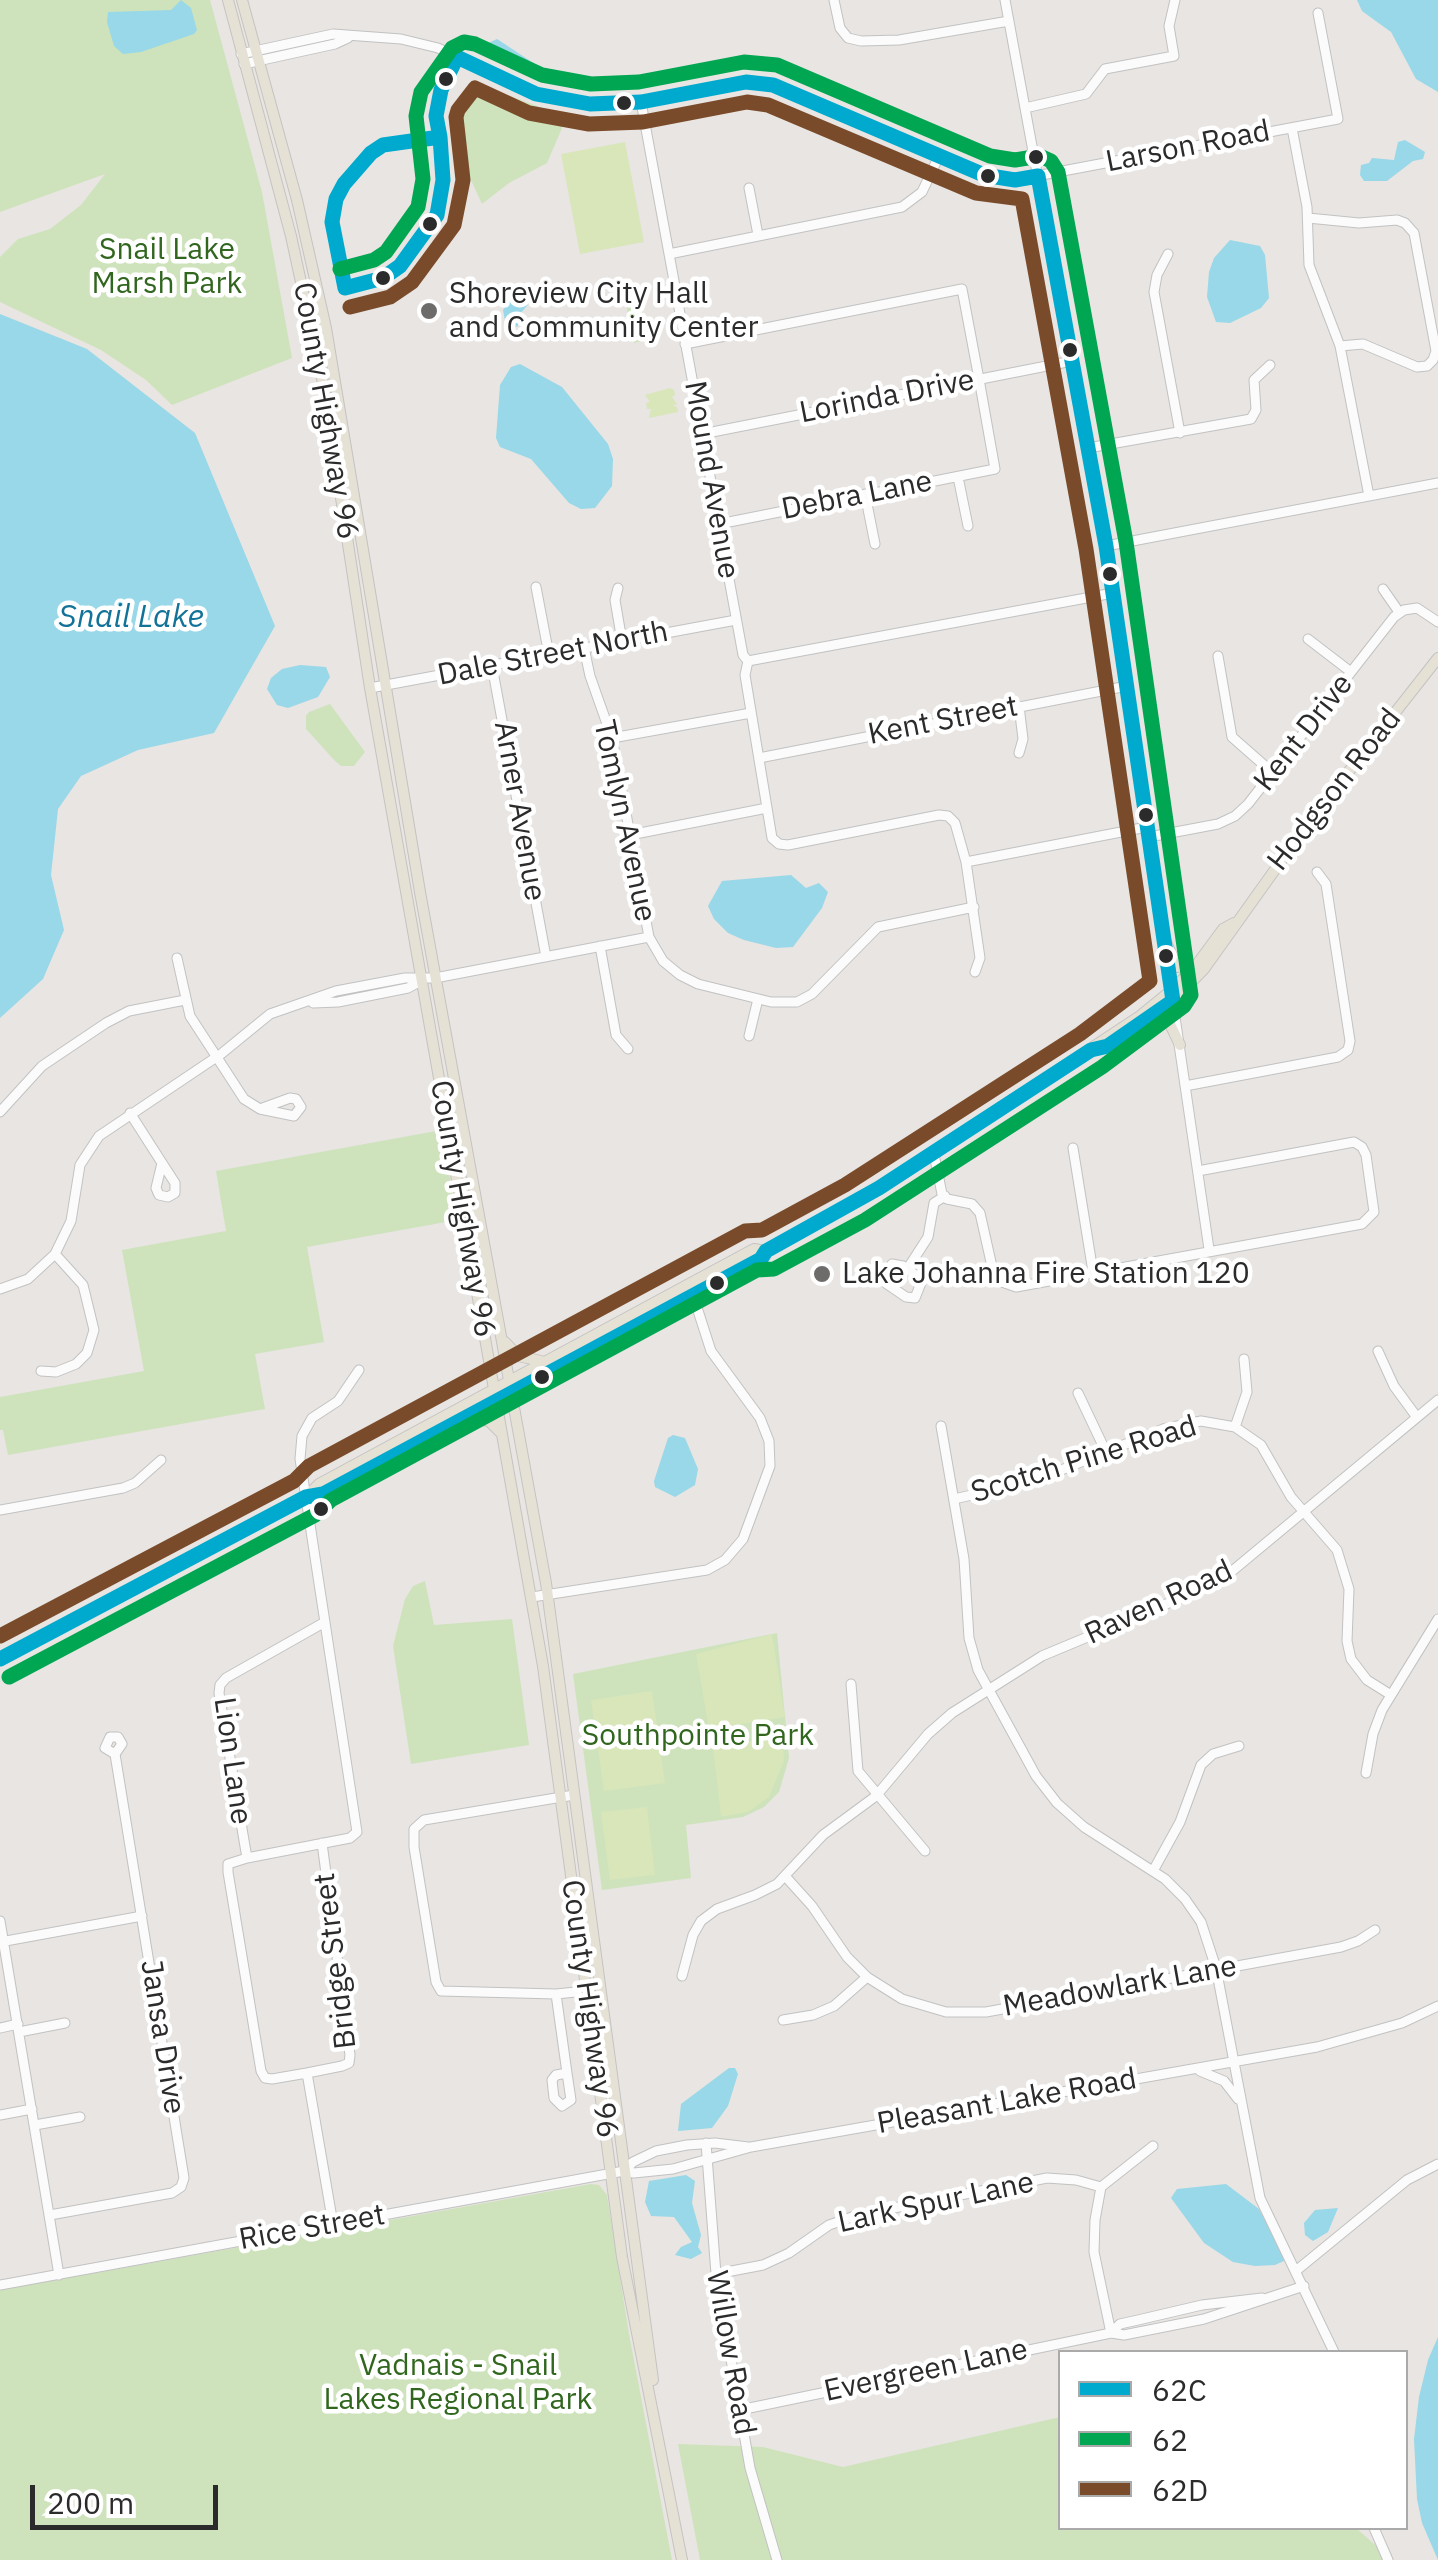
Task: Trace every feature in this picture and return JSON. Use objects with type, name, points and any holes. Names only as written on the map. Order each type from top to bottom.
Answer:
[{"type":"main road","name":"County Highway 96","points":[[228,0],[291,236],[319,362],[370,688],[532,1597],[610,2174],[635,2332],[658,2426]]},
{"type":"main road","name":"County Highway 96","points":[[242,0],[297,200],[326,328],[435,978],[548,1595],[658,2426],[682,2560]]},
{"type":"main road","name":"Hodgson Road","points":[[1091,1050],[1108,1046],[1141,1024],[1204,969],[1234,923],[1438,658]]},
{"type":"main road","name":"Hodgson Road","points":[[0,1659],[306,1497],[319,1484],[494,1389],[511,1387],[761,1260],[766,1251],[934,1154],[1173,995],[1223,930],[1234,923]]},
{"type":"main road","points":[[1164,940],[1173,962],[1181,969],[1204,955]]},
{"type":"main road","points":[[1141,1024],[1158,1018],[1168,1020],[1180,1045]]},
{"type":"main road","points":[[440,1084],[452,1118],[463,1178],[469,1188],[476,1189]]},
{"type":"main road","name":"Hodgson Road","points":[[306,1497],[324,1494],[497,1401],[547,1360],[754,1249],[766,1251]]},
{"type":"main road","points":[[502,1336],[518,1356],[531,1361],[547,1360]]},
{"type":"main road","points":[[460,1420],[482,1418],[503,1435]]},
{"type":"street","points":[[834,0],[840,28],[848,38],[861,41],[899,40],[1009,20]]},
{"type":"street","points":[[1005,0],[1106,546],[1209,1249]]},
{"type":"street","points":[[1025,108],[1086,94],[1105,69],[1174,56],[1169,26],[1175,0]]},
{"type":"street","name":"Larson Road","points":[[242,59],[335,44],[348,38],[383,37],[416,42],[451,54],[519,88],[554,99],[590,104],[641,102],[732,84],[760,83],[786,90],[992,178],[1015,180],[1338,119],[1318,13]]},
{"type":"street","name":"Mound Avenue","points":[[641,102],[742,654],[748,661],[744,675],[772,838],[788,846],[948,816],[956,825],[966,862]]},
{"type":"street","points":[[1292,128],[1308,218],[1311,274],[1340,346],[1369,496]]},
{"type":"street","points":[[669,254],[902,207],[922,192],[939,156]]},
{"type":"street","points":[[749,188],[758,235]]},
{"type":"street","points":[[1308,218],[1359,224],[1396,220],[1405,222],[1414,233],[1436,351],[1430,364],[1420,368],[1364,344],[1340,346]]},
{"type":"street","points":[[1168,254],[1157,275],[1154,292],[1180,433]]},
{"type":"street","points":[[685,344],[962,289],[978,379]]},
{"type":"street","name":"Lorinda Drive","points":[[702,434],[1072,361]]},
{"type":"street","points":[[1088,448],[1250,420],[1256,410],[1254,380],[1270,365]]},
{"type":"street","name":"Debra Lane","points":[[719,524],[995,469],[978,379]]},
{"type":"street","points":[[958,476],[968,526]]},
{"type":"street","points":[[1106,546],[1438,483]]},
{"type":"street","points":[[865,494],[875,544]]},
{"type":"street","points":[[536,587],[549,655]]},
{"type":"street","points":[[618,588],[614,600],[622,640]]},
{"type":"street","points":[[1383,589],[1399,612],[1417,608],[1438,622]]},
{"type":"street","points":[[748,661],[1113,594]]},
{"type":"street","name":"Kent Drive","points":[[966,862],[1227,821],[1248,804],[1399,612]]},
{"type":"street","name":"Dale Street North","points":[[370,688],[736,620]]},
{"type":"street","points":[[1308,639],[1351,672]]},
{"type":"street","name":"Tomlyn Avenue","points":[[584,648],[612,738],[649,937]]},
{"type":"street","points":[[1218,656],[1232,737],[1272,772]]},
{"type":"street","name":"Arner Avenue","points":[[492,666],[546,957]]},
{"type":"street","name":"Kent Street","points":[[758,758],[1127,686]]},
{"type":"street","points":[[1019,706],[1023,739],[1019,753]]},
{"type":"street","points":[[612,738],[751,712]]},
{"type":"street","points":[[630,835],[766,808]]},
{"type":"street","points":[[966,862],[980,958],[975,972]]},
{"type":"street","points":[[1185,1086],[1338,1058],[1347,1052],[1350,1040],[1326,884],[1318,872]]},
{"type":"street","points":[[0,1289],[28,1278],[55,1254],[71,1220],[76,1177],[99,1136],[216,1058],[260,1020],[300,1003],[405,978],[435,978],[649,937],[663,961],[680,975],[698,984],[780,1004],[804,998],[878,927],[974,907]]},
{"type":"street","points":[[600,946],[616,1035],[628,1049]]},
{"type":"street","points":[[177,958],[190,1016],[244,1099],[260,1109]]},
{"type":"street","points":[[749,1036],[758,999]]},
{"type":"street","points":[[0,1112],[42,1066],[106,1023],[129,1012],[185,1000]]},
{"type":"street","points":[[130,1113],[162,1163]]},
{"type":"street","points":[[944,1196],[972,1204],[980,1212],[993,1271],[1002,1282],[1016,1287],[1362,1224],[1371,1218],[1374,1208],[1366,1154],[1354,1142],[1198,1171]]},
{"type":"street","points":[[1072,1148],[1093,1272]]},
{"type":"street","points":[[934,1154],[944,1196]]},
{"type":"street","points":[[908,1268],[928,1236],[934,1203],[944,1196]]},
{"type":"street","points":[[40,1371],[56,1372],[76,1364],[93,1339],[93,1322],[83,1284],[55,1254]]},
{"type":"street","points":[[532,1597],[707,1570],[725,1560],[743,1539],[770,1466],[768,1436],[760,1418],[711,1352],[689,1284]]},
{"type":"street","points":[[1378,1351],[1394,1386],[1416,1416]]},
{"type":"street","points":[[1235,1426],[1247,1392],[1244,1359]]},
{"type":"street","name":"Bridge Street","points":[[332,2224],[306,2073],[342,2066],[350,2055],[322,1843],[350,1838],[358,1832],[300,1459],[302,1436],[312,1418],[338,1401],[359,1370]]},
{"type":"street","points":[[1078,1393],[1106,1452]]},
{"type":"street","name":"Raven Road","points":[[682,1976],[692,1935],[702,1921],[716,1909],[755,1896],[785,1876],[823,1835],[876,1796],[940,1723],[1042,1656],[1214,1583],[1248,1560],[1438,1400]]},
{"type":"street","name":"Scotch Pine Road","points":[[1333,2350],[1260,2198],[1236,2062],[1207,1935],[1194,1910],[1176,1889],[1084,1826],[1057,1802],[1030,1766],[971,1649],[964,1560],[954,1499],[1034,1481],[1151,1432],[1212,1421],[1235,1426],[1268,1453],[1284,1486],[1330,1540],[1342,1562],[1349,1589],[1347,1641],[1352,1658],[1367,1680],[1391,1695]]},
{"type":"street","points":[[941,1426],[954,1499]]},
{"type":"street","points":[[0,1510],[123,1488],[135,1483],[161,1460]]},
{"type":"street","points":[[1366,1773],[1372,1734],[1438,1618]]},
{"type":"street","name":"Lion Lane","points":[[306,2073],[265,2078],[261,2071],[228,1872],[228,1864],[247,1858],[220,1685],[325,1622]]},
{"type":"street","points":[[851,1684],[856,1764],[862,1779],[925,1851]]},
{"type":"street","points":[[1154,1872],[1180,1822],[1201,1764],[1213,1754],[1239,1746]]},
{"type":"street","name":"Jansa Drive","points":[[50,2215],[170,2194],[183,2183],[114,1754]]},
{"type":"street","points":[[574,1796],[424,1820],[414,1829],[420,1890],[441,1991],[586,1991]]},
{"type":"street","points":[[247,1858],[322,1843]]},
{"type":"street","name":"Meadowlark Lane","points":[[785,1876],[867,1977],[917,2005],[962,2013],[986,2012],[1341,1947],[1375,1930]]},
{"type":"street","points":[[2,1942],[142,1916]]},
{"type":"street","points":[[0,1921],[59,2274]]},
{"type":"street","points":[[783,2020],[834,2006],[867,1977]]},
{"type":"street","points":[[556,1994],[567,2073]]},
{"type":"street","name":"Pleasant Lake Road","points":[[624,2171],[660,2171],[708,2162],[751,2147],[1236,2062],[1370,2034],[1438,2006]]},
{"type":"street","points":[[0,2028],[65,2023]]},
{"type":"street","points":[[1187,2070],[1206,2072],[1224,2082],[1244,2112]]},
{"type":"street","points":[[0,2115],[32,2109]]},
{"type":"street","points":[[35,2125],[80,2117]]},
{"type":"street","name":"Pleasant Lake Road","points":[[624,2171],[632,2162],[656,2152],[706,2143],[751,2147]]},
{"type":"street","name":"Willow Road","points":[[706,2143],[716,2274],[750,2468],[777,2560]]},
{"type":"street","points":[[1111,2333],[1094,2252],[1102,2188],[1152,2146]]},
{"type":"street","points":[[1297,2270],[1408,2180],[1438,2164]]},
{"type":"street","name":"Rice Street","points":[[0,2286],[624,2171]]},
{"type":"street","name":"Lark Spur Lane","points":[[716,2274],[749,2270],[776,2260],[821,2230],[854,2216],[1047,2178],[1076,2180],[1102,2188]]},
{"type":"street","name":"Evergreen Lane","points":[[740,2410],[1111,2333],[1124,2335],[1204,2319],[1304,2286]]},
{"type":"street","points":[[1375,2530],[1388,2560]]},
{"type":"green space","name":"Snail Lake Marsh Park","points":[[0,0],[210,0],[262,192],[292,358],[172,405],[146,380],[101,350],[0,302],[0,257],[18,239],[50,229],[81,205],[105,174],[0,212]]},
{"type":"green space","points":[[471,82],[540,107],[565,121],[547,163],[509,183],[482,204],[457,150]]},
{"type":"green space","points":[[625,142],[644,242],[580,254],[561,154]]},
{"type":"green space","points":[[639,300],[651,338],[634,343],[626,304]]},
{"type":"green space","points":[[674,390],[672,397],[677,404],[673,406],[678,412],[649,418],[651,409],[647,409],[646,403],[650,402],[645,395]]},
{"type":"green space","points":[[330,704],[365,752],[354,766],[341,766],[306,729],[309,712]]},
{"type":"green space","points":[[442,1130],[457,1220],[307,1247],[324,1342],[255,1354],[265,1409],[8,1455],[0,1430],[0,1397],[144,1371],[122,1250],[226,1231],[216,1171]]},
{"type":"green space","points":[[425,1581],[434,1625],[512,1619],[529,1745],[411,1764],[393,1646],[405,1599],[413,1586]]},
{"type":"green space","name":"Southpointe Park","points":[[777,1633],[789,1758],[779,1792],[764,1807],[743,1817],[686,1825],[691,1878],[602,1890],[573,1674]]},
{"type":"green space","points":[[772,1634],[785,1717],[709,1729],[696,1654]]},
{"type":"green space","points":[[652,1691],[665,1783],[604,1791],[591,1700]]},
{"type":"green space","points":[[783,1736],[784,1761],[769,1797],[748,1812],[721,1817],[713,1747]]},
{"type":"green space","points":[[647,1807],[655,1875],[610,1880],[601,1812]]},
{"type":"green space","name":"Vadnais - Snail Lakes Regional Park","points":[[599,2185],[607,2195],[672,2560],[0,2560],[0,2290]]},
{"type":"green space","points":[[1058,2417],[1058,2530],[1358,2530],[1392,2560],[700,2560],[678,2444],[763,2447],[843,2467]]},
{"type":"water","points":[[181,0],[191,8],[197,30],[194,34],[141,52],[123,54],[114,46],[108,12],[171,10]]},
{"type":"water","points":[[1357,0],[1438,0],[1438,92],[1416,79],[1391,32],[1362,11]]},
{"type":"water","points":[[497,39],[544,70],[544,75],[485,50],[484,45]]},
{"type":"water","points":[[1405,140],[1425,152],[1423,159],[1413,161],[1387,181],[1364,181],[1361,165],[1372,158],[1394,160],[1398,142]]},
{"type":"water","points":[[1230,240],[1260,246],[1265,255],[1269,298],[1261,308],[1230,323],[1216,322],[1207,297],[1209,272],[1214,258]]},
{"type":"water","points":[[521,285],[532,286],[533,299],[519,315],[518,326],[507,331],[503,310]]},
{"type":"water","name":"Snail Lake","points":[[0,314],[87,349],[195,433],[275,626],[214,733],[138,750],[81,776],[58,809],[51,875],[64,930],[43,979],[0,1018]]},
{"type":"water","points":[[520,364],[562,387],[608,444],[613,459],[612,486],[595,508],[581,509],[569,503],[531,459],[500,447],[496,438],[500,385],[511,367]]},
{"type":"water","points":[[300,665],[326,667],[330,677],[318,697],[288,708],[277,705],[267,689],[271,678],[282,669]]},
{"type":"water","points":[[791,875],[806,888],[819,883],[828,892],[822,908],[793,947],[776,948],[744,940],[728,933],[714,919],[708,906],[722,881]]},
{"type":"water","points":[[668,1438],[685,1438],[698,1469],[695,1485],[675,1497],[655,1487],[654,1481]]},
{"type":"water","points":[[729,2068],[735,2068],[738,2074],[728,2106],[712,2128],[678,2131],[681,2104]]},
{"type":"water","points":[[686,2175],[695,2181],[692,2203],[701,2235],[698,2247],[702,2253],[691,2259],[675,2255],[692,2242],[674,2217],[651,2216],[645,2202],[649,2181]]},
{"type":"water","points":[[1226,2184],[1259,2209],[1286,2260],[1255,2266],[1233,2262],[1204,2243],[1171,2198],[1177,2189]]},
{"type":"water","points":[[1338,2208],[1328,2232],[1313,2241],[1305,2235],[1304,2223],[1315,2210]]},
{"type":"water","points":[[1438,2337],[1438,2560],[1422,2523],[1417,2499],[1414,2439],[1419,2397]]},
{"type":"transit line","name":"62","points":[[9,1677],[315,1515],[331,1500],[757,1270],[774,1269],[865,1220],[1102,1067],[1184,1006],[1191,995],[1126,542],[1058,172],[1051,161],[1040,156],[1015,160],[990,156],[777,65],[744,62],[639,82],[591,84],[542,75],[464,42],[452,48],[421,92],[416,116],[423,179],[418,207],[386,252],[374,260],[340,269]]},
{"type":"transit line","name":"62C","points":[[0,1659],[306,1497],[323,1494],[761,1259],[766,1251],[879,1188],[1091,1050],[1108,1046],[1173,1001],[1106,546],[1038,176],[1015,180],[984,175],[773,85],[746,82],[641,102],[590,104],[536,94],[457,57],[441,90],[436,116],[440,137]]},
{"type":"transit line","name":"62D","points":[[0,1636],[294,1481],[309,1466],[745,1231],[762,1230],[845,1185],[1080,1034],[1150,981],[1086,549],[1022,199],[976,193],[768,105],[747,102],[643,122],[589,124],[529,113],[475,88],[456,117],[463,180],[454,225],[412,282],[390,297],[350,307]]},
{"type":"transit line","name":"62C","points":[[440,137],[443,180],[437,215],[400,266],[383,278],[345,288],[332,222],[336,199],[344,184],[383,145],[440,137]]},
{"type":"place","name":"Shoreview City Hall and Community Center","points":[[429,311]]},
{"type":"place","name":"Lake Johanna Fire Station 120","points":[[822,1274]]}]
